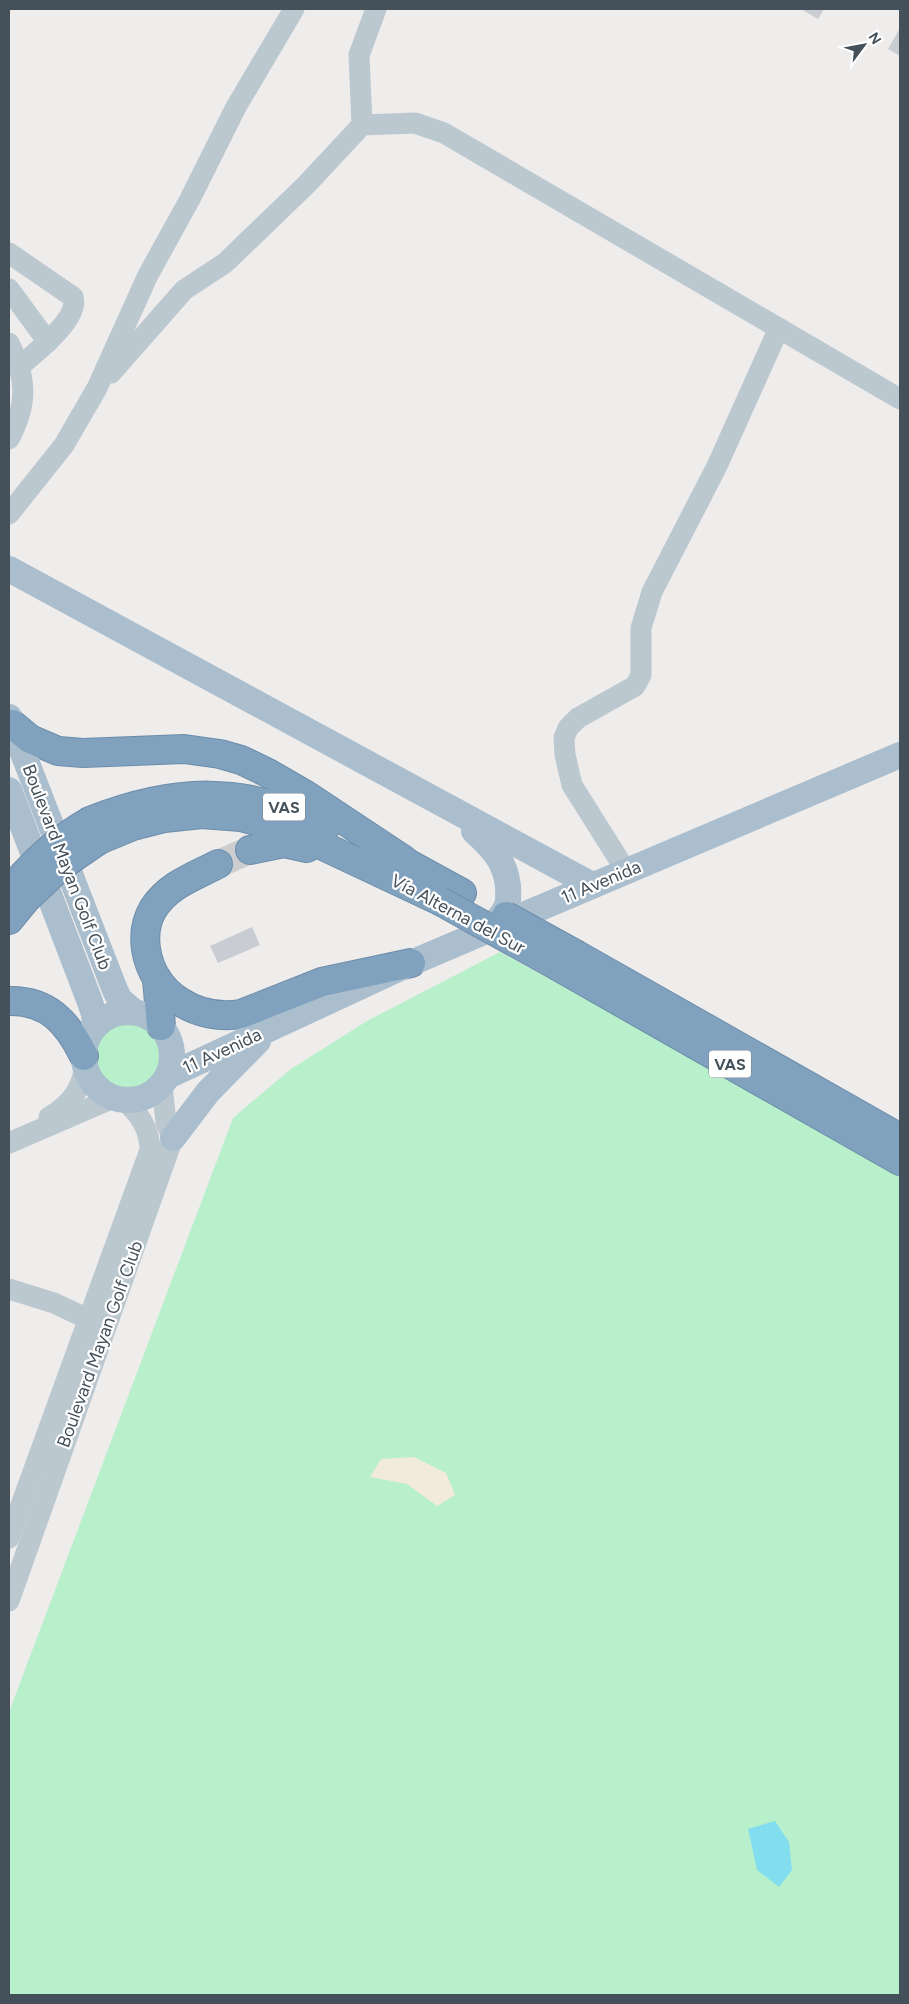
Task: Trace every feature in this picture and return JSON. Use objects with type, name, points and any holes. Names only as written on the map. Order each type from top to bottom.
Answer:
[{"type":"highway","points":[[10,720],[39,743],[49,748],[67,752],[184,749],[220,754],[241,760],[306,795],[404,860]]},
{"type":"highway","name":"Vía Alterna del Sur","points":[[95,831],[123,808],[164,798],[198,795],[235,796],[270,802],[297,811],[404,860],[443,897]]},
{"type":"highway","name":"Vía Alterna del Sur","points":[[9,920],[17,891],[48,849],[67,834],[133,826],[164,818],[202,814],[241,817],[287,829],[443,897],[568,961],[900,1138]]},
{"type":"highway","points":[[250,850],[277,844],[300,845],[443,897]]},
{"type":"highway","points":[[218,864],[176,886],[154,908],[146,928],[145,940],[151,967],[157,979],[172,997],[187,1006],[199,1012],[229,1016],[256,1010],[322,982],[411,963]]},
{"type":"highway","name":"Vía Alterna del Sur","points":[[568,961],[900,1161]]},
{"type":"highway","points":[[157,979],[166,1035]]},
{"type":"highway","points":[[9,1001],[30,1004],[52,1013],[69,1029],[85,1061]]},
{"type":"main road","points":[[9,569],[592,886]]},
{"type":"main road","points":[[9,582],[51,591]]},
{"type":"main road","name":"Boulevard Mayan Golf Club","points":[[10,720],[115,990],[120,1000],[133,1011]]},
{"type":"main road","name":"11 Avenida","points":[[165,1081],[272,1028],[411,963],[900,754]]},
{"type":"main road","name":"Boulevard Mayan Golf Club","points":[[9,790],[90,1002],[95,1026]]},
{"type":"main road","points":[[452,810],[495,850],[507,875],[509,894],[507,905],[501,917],[488,930]]},
{"type":"main road","points":[[133,1011],[144,1014],[166,1035],[173,1056],[165,1081],[144,1098],[118,1099],[95,1085],[85,1061],[85,1045],[95,1026],[112,1014],[133,1011]]},
{"type":"main road","name":"11 Avenida","points":[[166,1035],[189,1050],[199,1049],[304,1013]]},
{"type":"main road","points":[[173,1138],[208,1092],[272,1028]]},
{"type":"street","points":[[9,514],[34,480],[64,445],[97,388],[148,275],[190,199],[236,108],[294,9]]},
{"type":"street","points":[[362,125],[359,55],[376,9]]},
{"type":"street","points":[[97,388],[184,290],[225,263],[306,185],[362,125],[415,123],[444,133],[900,399]]},
{"type":"street","points":[[9,254],[73,297],[75,304],[73,311],[48,342],[19,367]]},
{"type":"street","points":[[9,289],[48,342]]},
{"type":"street","points":[[626,871],[572,785],[565,755],[564,738],[568,728],[578,718],[634,686],[641,675],[641,628],[652,592],[716,466],[779,328]]},
{"type":"street","points":[[9,343],[22,379],[23,402],[17,423],[9,439]]},
{"type":"street","points":[[9,1142],[64,1108],[80,1086],[85,1061]]},
{"type":"street","points":[[165,1081],[166,1123],[173,1138]]},
{"type":"street","points":[[9,1142],[118,1099]]},
{"type":"street","name":"Boulevard Mayan Golf Club","points":[[9,1538],[150,1150],[150,1139],[146,1127],[131,1106],[118,1099]]},
{"type":"street","name":"Boulevard Mayan Golf Club","points":[[9,1601],[173,1138]]},
{"type":"street","points":[[9,1289],[54,1303],[88,1318]]},
{"type":"green space","points":[[500,952],[900,1170],[900,1995],[9,1995],[9,1712],[233,1118],[291,1069],[367,1021]]},
{"type":"green space","points":[[128,1020],[148,1026],[158,1036],[164,1056],[158,1076],[148,1086],[128,1092],[108,1086],[98,1076],[92,1056],[98,1036],[108,1026]]},
{"type":"sand","points":[[414,1457],[446,1473],[455,1495],[437,1506],[407,1484],[370,1477],[381,1459]]},
{"type":"water","points":[[775,1821],[789,1842],[792,1870],[779,1887],[757,1870],[748,1829]]},
{"type":"building","points":[[801,9],[824,9],[818,19]]},
{"type":"building","points":[[900,28],[900,56],[888,49]]},
{"type":"building","points":[[244,838],[252,856],[221,870],[213,853]]},
{"type":"building","points":[[252,927],[260,945],[218,963],[210,946]]},
{"type":"tunnel","points":[[218,864],[250,850]]}]
